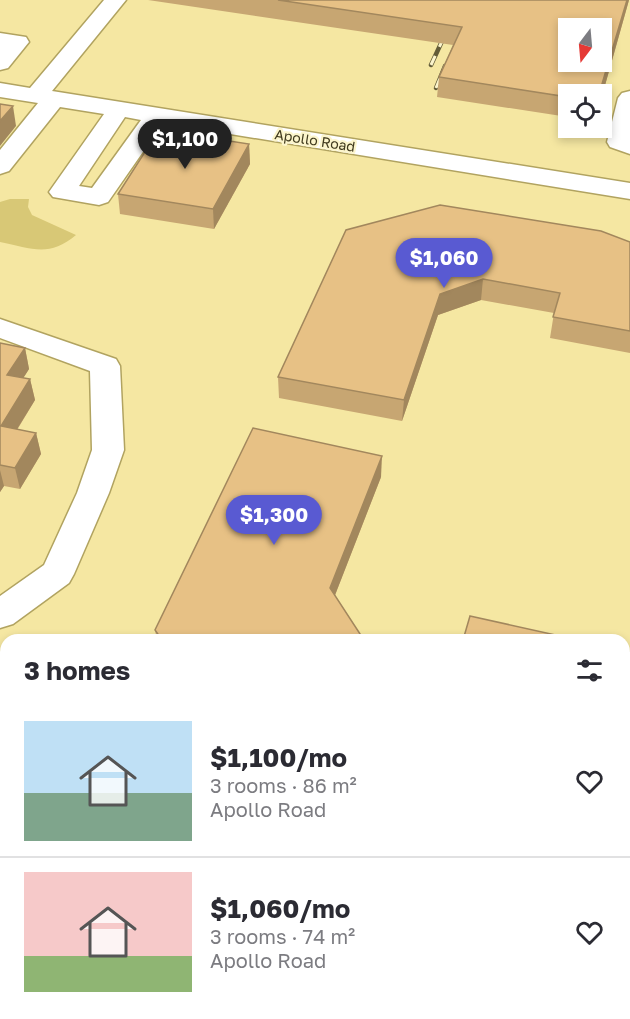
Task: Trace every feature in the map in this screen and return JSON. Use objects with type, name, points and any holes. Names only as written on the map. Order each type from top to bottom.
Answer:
[{"type":"street","points":[[0,166],[45,97],[115,0]]},
{"type":"street","points":[[0,40],[18,42],[0,63]]},
{"type":"street","name":"Apollo Road","points":[[0,90],[630,191]]},
{"type":"street","points":[[630,98],[619,142],[630,147]]},
{"type":"street","points":[[119,109],[62,192],[99,197],[157,115]]},
{"type":"street","points":[[0,328],[105,366],[108,450],[93,493],[57,574],[0,614]]},
{"type":"shaded area","points":[[10,199],[29,199],[28,207],[32,215],[76,235],[57,247],[48,249],[0,242],[0,202]]},
{"type":"building","points":[[278,0],[627,0],[612,50],[612,18],[558,18],[558,72],[606,72],[602,84],[558,84],[558,95],[439,77],[462,27]]},
{"type":"building","points":[[0,104],[13,106],[0,121]]},
{"type":"building","points":[[159,130],[249,144],[213,209],[118,194]]},
{"type":"building","points":[[440,205],[601,231],[630,242],[630,331],[553,317],[560,293],[483,279],[440,294],[404,400],[278,377],[346,230]]},
{"type":"building","points":[[0,343],[25,348],[7,375],[30,379],[1,426],[36,433],[15,468],[0,465]]},
{"type":"building","points":[[253,428],[382,456],[330,588],[360,634],[158,634],[155,630]]},
{"type":"building","points":[[470,616],[551,634],[465,634]]},
{"type":"railway","points":[[431,65],[461,0]]},
{"type":"railway","points":[[436,88],[445,66]]}]
